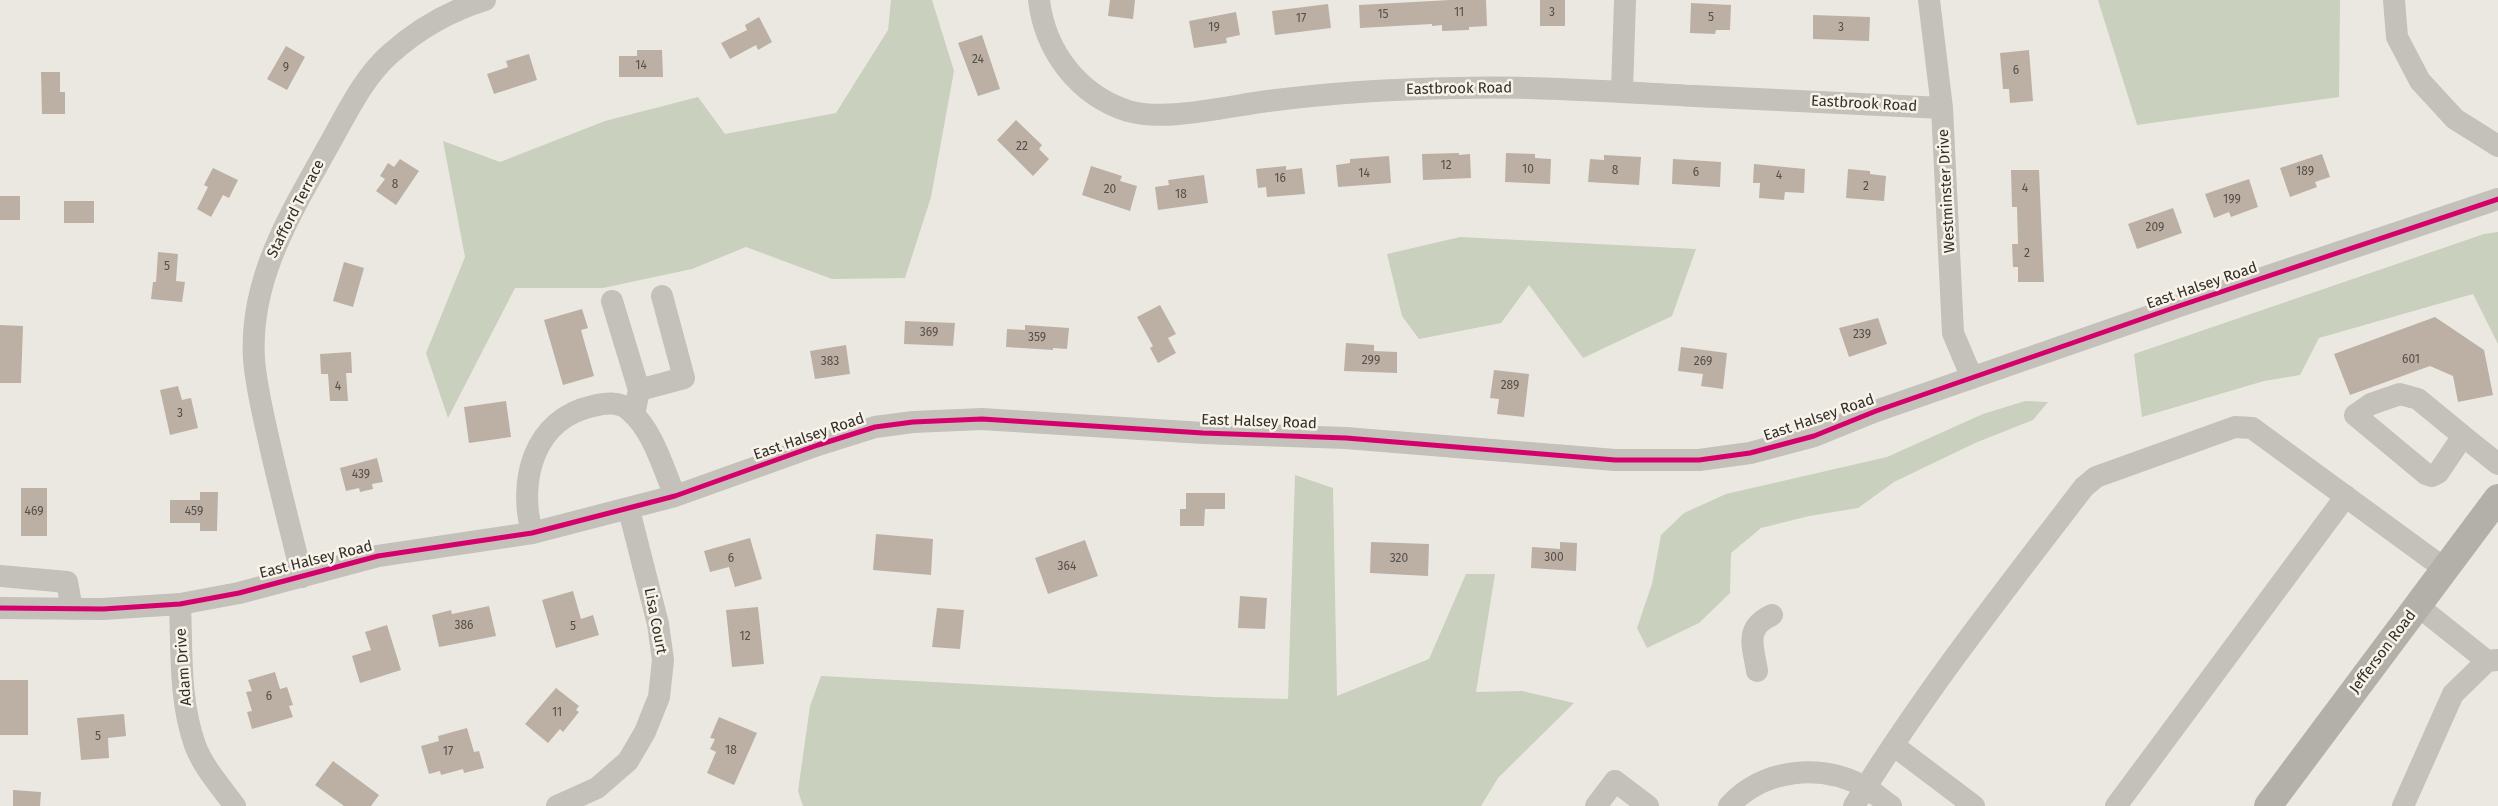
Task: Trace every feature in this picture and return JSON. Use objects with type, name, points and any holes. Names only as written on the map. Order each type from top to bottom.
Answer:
[{"type":"main road","name":"Jefferson Road","points":[[2268,806],[2498,498]]},
{"type":"street","name":"Stafford Terrace","points":[[302,577],[259,394],[254,358],[255,321],[269,261],[289,216],[358,93],[373,73],[389,55],[416,32],[446,15],[485,0]]},
{"type":"street","name":"Eastbrook Road","points":[[1038,0],[1047,37],[1067,70],[1083,86],[1103,100],[1138,113],[1158,114],[1198,111],[1269,101],[1367,92],[1458,88],[1622,91],[1942,108]]},
{"type":"street","points":[[1622,91],[1625,0]]},
{"type":"street","name":"Westminster Drive","points":[[1929,0],[1942,108],[1953,332],[1972,378]]},
{"type":"street","points":[[2394,0],[2397,38],[2420,81],[2455,120],[2498,146]]},
{"type":"street","name":"East Halsey Road","points":[[0,608],[72,609],[180,604],[302,577],[378,556],[532,533],[629,510],[675,496],[818,445],[875,427],[923,421],[982,419],[1346,438],[1615,460],[1699,460],[1750,453],[1814,436],[1972,378],[2498,199]]},
{"type":"street","points":[[639,390],[684,378],[662,296]]},
{"type":"street","points":[[612,301],[639,390],[634,415]]},
{"type":"street","points":[[532,533],[527,513],[526,486],[531,462],[542,440],[557,422],[580,408],[609,402],[628,408],[642,424],[654,445],[675,496]]},
{"type":"street","points":[[1860,797],[1954,656],[2084,486],[2096,477],[2235,427],[2252,428],[2445,569]]},
{"type":"street","points":[[2463,436],[2498,464]]},
{"type":"street","points":[[2116,806],[2346,496]]},
{"type":"street","name":"Lisa Court","points":[[557,806],[597,788],[628,761],[645,732],[659,697],[664,660],[658,624],[629,510]]},
{"type":"street","points":[[0,576],[67,582],[72,609]]},
{"type":"street","name":"Adam Drive","points":[[180,604],[183,698],[196,746],[235,806]]},
{"type":"street","points":[[2403,806],[2453,694],[2493,661],[2418,606]]},
{"type":"street","points":[[1757,670],[1752,642],[1753,631],[1759,621],[1772,615]]},
{"type":"street","points":[[1893,745],[1974,806]]},
{"type":"street","points":[[1729,806],[1756,785],[1778,776],[1804,771],[1824,773],[1860,797],[1890,806]]},
{"type":"street","points":[[1596,806],[1615,781],[1648,806]]},
{"type":"green space","points":[[891,0],[932,0],[954,71],[931,197],[905,278],[832,279],[746,247],[692,269],[603,288],[515,288],[448,418],[426,353],[465,257],[443,141],[500,162],[605,121],[698,97],[725,134],[836,113],[888,30]]},
{"type":"green space","points":[[2098,0],[2340,0],[2339,97],[2137,125]]},
{"type":"green space","points":[[2498,232],[2498,344],[2473,294],[2319,338],[2300,375],[2264,381],[2142,417],[2134,354],[2484,234]]},
{"type":"green space","points":[[1460,237],[1696,249],[1672,316],[1583,358],[1529,285],[1501,323],[1419,339],[1402,316],[1387,254]]},
{"type":"green space","points":[[2025,401],[2048,402],[2033,420],[1975,443],[1894,482],[1858,508],[1809,516],[1761,528],[1731,553],[1730,593],[1699,623],[1647,648],[1637,628],[1652,584],[1661,535],[1684,513],[1726,494],[1887,457],[1983,414]]},
{"type":"green space","points":[[1295,475],[1333,488],[1337,696],[1429,659],[1466,574],[1495,574],[1476,692],[1522,691],[1574,703],[1498,778],[1481,806],[803,806],[798,791],[810,706],[821,676],[1214,697],[1288,699]]},
{"type":"building","points":[[1110,0],[1135,0],[1133,19],[1108,16]]},
{"type":"building","points":[[1486,0],[1487,26],[1469,27],[1469,30],[1442,31],[1442,25],[1432,26],[1432,24],[1360,28],[1359,5]]},
{"type":"building","points":[[1540,0],[1565,0],[1565,26],[1540,26]]},
{"type":"building","points":[[1691,3],[1731,5],[1730,30],[1716,30],[1715,34],[1690,33]]},
{"type":"building","points":[[1328,4],[1331,28],[1275,35],[1272,11]]},
{"type":"building","points":[[1236,12],[1240,35],[1226,38],[1227,43],[1194,48],[1189,21]]},
{"type":"building","points":[[1813,15],[1870,17],[1869,41],[1813,39]]},
{"type":"building","points":[[759,17],[772,42],[758,50],[756,45],[730,59],[721,43],[747,30],[745,25]]},
{"type":"building","points":[[982,35],[1000,89],[978,96],[958,43]]},
{"type":"building","points":[[286,46],[305,57],[287,90],[267,79]]},
{"type":"building","points":[[637,50],[662,50],[663,77],[619,77],[619,56],[637,56]]},
{"type":"building","points":[[2029,50],[2033,101],[2010,103],[2009,89],[2003,89],[2000,53]]},
{"type":"building","points":[[529,54],[537,80],[494,94],[487,74],[508,67],[506,61]]},
{"type":"building","points":[[41,72],[60,72],[60,92],[65,92],[65,114],[42,114]]},
{"type":"building","points":[[1016,120],[1042,145],[1039,149],[1049,159],[1033,176],[997,140]]},
{"type":"building","points":[[1459,153],[1459,155],[1470,154],[1471,178],[1423,180],[1422,154]]},
{"type":"building","points":[[1506,153],[1535,154],[1535,158],[1551,159],[1550,184],[1505,182]]},
{"type":"building","points":[[2322,154],[2330,177],[2315,182],[2317,187],[2290,197],[2280,168]]},
{"type":"building","points":[[1604,155],[1641,157],[1639,185],[1588,182],[1590,159],[1604,160]]},
{"type":"building","points":[[1389,156],[1391,183],[1338,187],[1336,165],[1350,163],[1350,159]]},
{"type":"building","points":[[400,159],[419,171],[396,205],[376,191],[385,179],[380,176],[388,163],[394,167]]},
{"type":"building","points":[[1673,159],[1721,162],[1720,187],[1672,184]]},
{"type":"building","points":[[1754,164],[1805,169],[1804,193],[1785,192],[1784,200],[1759,198],[1760,183],[1753,183]]},
{"type":"building","points":[[1091,166],[1122,176],[1120,181],[1137,186],[1130,211],[1082,195]]},
{"type":"building","points":[[1286,166],[1286,170],[1302,168],[1305,194],[1267,197],[1266,187],[1258,188],[1256,169]]},
{"type":"building","points":[[213,168],[238,180],[229,198],[223,195],[211,217],[197,209],[208,187],[204,185]]},
{"type":"building","points":[[1848,169],[1870,171],[1870,174],[1886,176],[1884,201],[1846,198]]},
{"type":"building","points":[[2011,170],[2039,170],[2044,282],[2018,282],[2018,267],[2013,267],[2012,244],[2018,244],[2017,207],[2012,207]]},
{"type":"building","points":[[1204,175],[1208,203],[1158,210],[1155,187],[1169,185],[1168,180]]},
{"type":"building","points":[[2249,179],[2258,207],[2231,217],[2229,212],[2214,218],[2205,194]]},
{"type":"building","points":[[0,196],[20,196],[20,220],[0,220]]},
{"type":"building","points":[[64,201],[94,201],[94,223],[64,223]]},
{"type":"building","points":[[2173,208],[2182,233],[2137,249],[2128,224]]},
{"type":"building","points":[[158,252],[178,254],[176,281],[185,282],[182,302],[151,299],[153,282],[156,282]]},
{"type":"building","points":[[344,262],[364,268],[353,307],[333,301]]},
{"type":"building","points":[[1160,305],[1176,334],[1168,338],[1176,353],[1158,363],[1150,348],[1153,346],[1137,317]]},
{"type":"building","points":[[582,309],[588,328],[581,330],[594,376],[563,385],[544,320]]},
{"type":"building","points":[[2435,317],[2484,350],[2493,395],[2458,402],[2453,376],[2430,366],[2350,395],[2334,354]]},
{"type":"building","points":[[1878,318],[1887,344],[1849,357],[1839,328]]},
{"type":"building","points":[[905,321],[955,323],[953,346],[904,344]]},
{"type":"building","points":[[0,325],[23,326],[21,383],[0,383]]},
{"type":"building","points":[[1025,325],[1069,328],[1067,349],[1006,347],[1007,329],[1025,330]]},
{"type":"building","points":[[1346,343],[1374,345],[1374,351],[1397,352],[1397,373],[1344,371]]},
{"type":"building","points":[[846,345],[850,374],[815,379],[810,351]]},
{"type":"building","points":[[1681,347],[1727,353],[1723,389],[1701,386],[1703,374],[1678,371]]},
{"type":"building","points":[[351,352],[352,373],[346,373],[348,401],[330,401],[328,374],[321,374],[320,354]]},
{"type":"building","points":[[1494,370],[1529,374],[1524,417],[1497,414],[1499,399],[1490,398]]},
{"type":"building","points":[[178,386],[182,400],[191,398],[198,428],[170,435],[160,390]]},
{"type":"building","points":[[506,401],[511,437],[469,443],[464,407]]},
{"type":"building","points":[[377,458],[383,482],[372,484],[373,489],[360,492],[359,488],[346,491],[340,468]]},
{"type":"building","points":[[21,488],[47,488],[47,536],[21,536]]},
{"type":"building","points":[[200,492],[218,492],[217,531],[200,531],[200,523],[170,523],[170,500],[200,500]]},
{"type":"building","points":[[1186,493],[1225,493],[1225,509],[1205,509],[1204,526],[1180,526],[1180,509],[1186,509]]},
{"type":"building","points":[[876,534],[933,539],[931,575],[873,570]]},
{"type":"building","points":[[750,538],[762,579],[735,587],[729,567],[710,572],[704,551]]},
{"type":"building","points":[[1085,540],[1098,576],[1048,594],[1035,558]]},
{"type":"building","points":[[1371,542],[1429,544],[1428,576],[1370,573]]},
{"type":"building","points":[[1560,542],[1577,543],[1576,571],[1531,568],[1532,547],[1560,549]]},
{"type":"building","points":[[573,591],[581,619],[593,615],[599,635],[556,648],[542,600]]},
{"type":"building","points":[[1240,596],[1267,598],[1265,629],[1238,628]]},
{"type":"building","points":[[489,606],[496,636],[439,647],[432,615],[451,610],[452,614]]},
{"type":"building","points":[[758,607],[764,664],[732,667],[726,610]]},
{"type":"building","points":[[937,608],[964,610],[960,649],[932,647]]},
{"type":"building","points":[[387,625],[401,670],[360,683],[352,656],[371,650],[365,632]]},
{"type":"building","points":[[275,672],[280,689],[287,687],[293,705],[289,706],[293,717],[252,729],[247,712],[252,711],[246,692],[252,691],[248,680]]},
{"type":"building","points":[[0,680],[28,680],[28,735],[0,735]]},
{"type":"building","points":[[556,688],[579,706],[576,710],[579,712],[563,732],[560,729],[548,743],[525,724]]},
{"type":"building","points":[[124,714],[126,736],[108,738],[109,758],[81,760],[77,718]]},
{"type":"building","points":[[719,717],[757,733],[734,785],[707,773],[716,752],[710,749],[715,739],[710,738]]},
{"type":"building","points":[[467,728],[474,752],[479,751],[484,768],[464,773],[463,769],[441,775],[440,771],[429,774],[421,746],[439,741],[438,736]]},
{"type":"building","points":[[333,761],[379,795],[371,806],[344,806],[315,785]]},
{"type":"building","points":[[13,790],[41,792],[40,806],[13,806]]},
{"type":"cycle path","points":[[0,608],[103,609],[180,604],[239,593],[378,556],[532,533],[675,496],[818,445],[875,427],[913,422],[982,419],[1203,433],[1346,438],[1615,460],[1699,460],[1750,453],[1814,436],[1876,411],[2179,306],[2498,199]]}]
